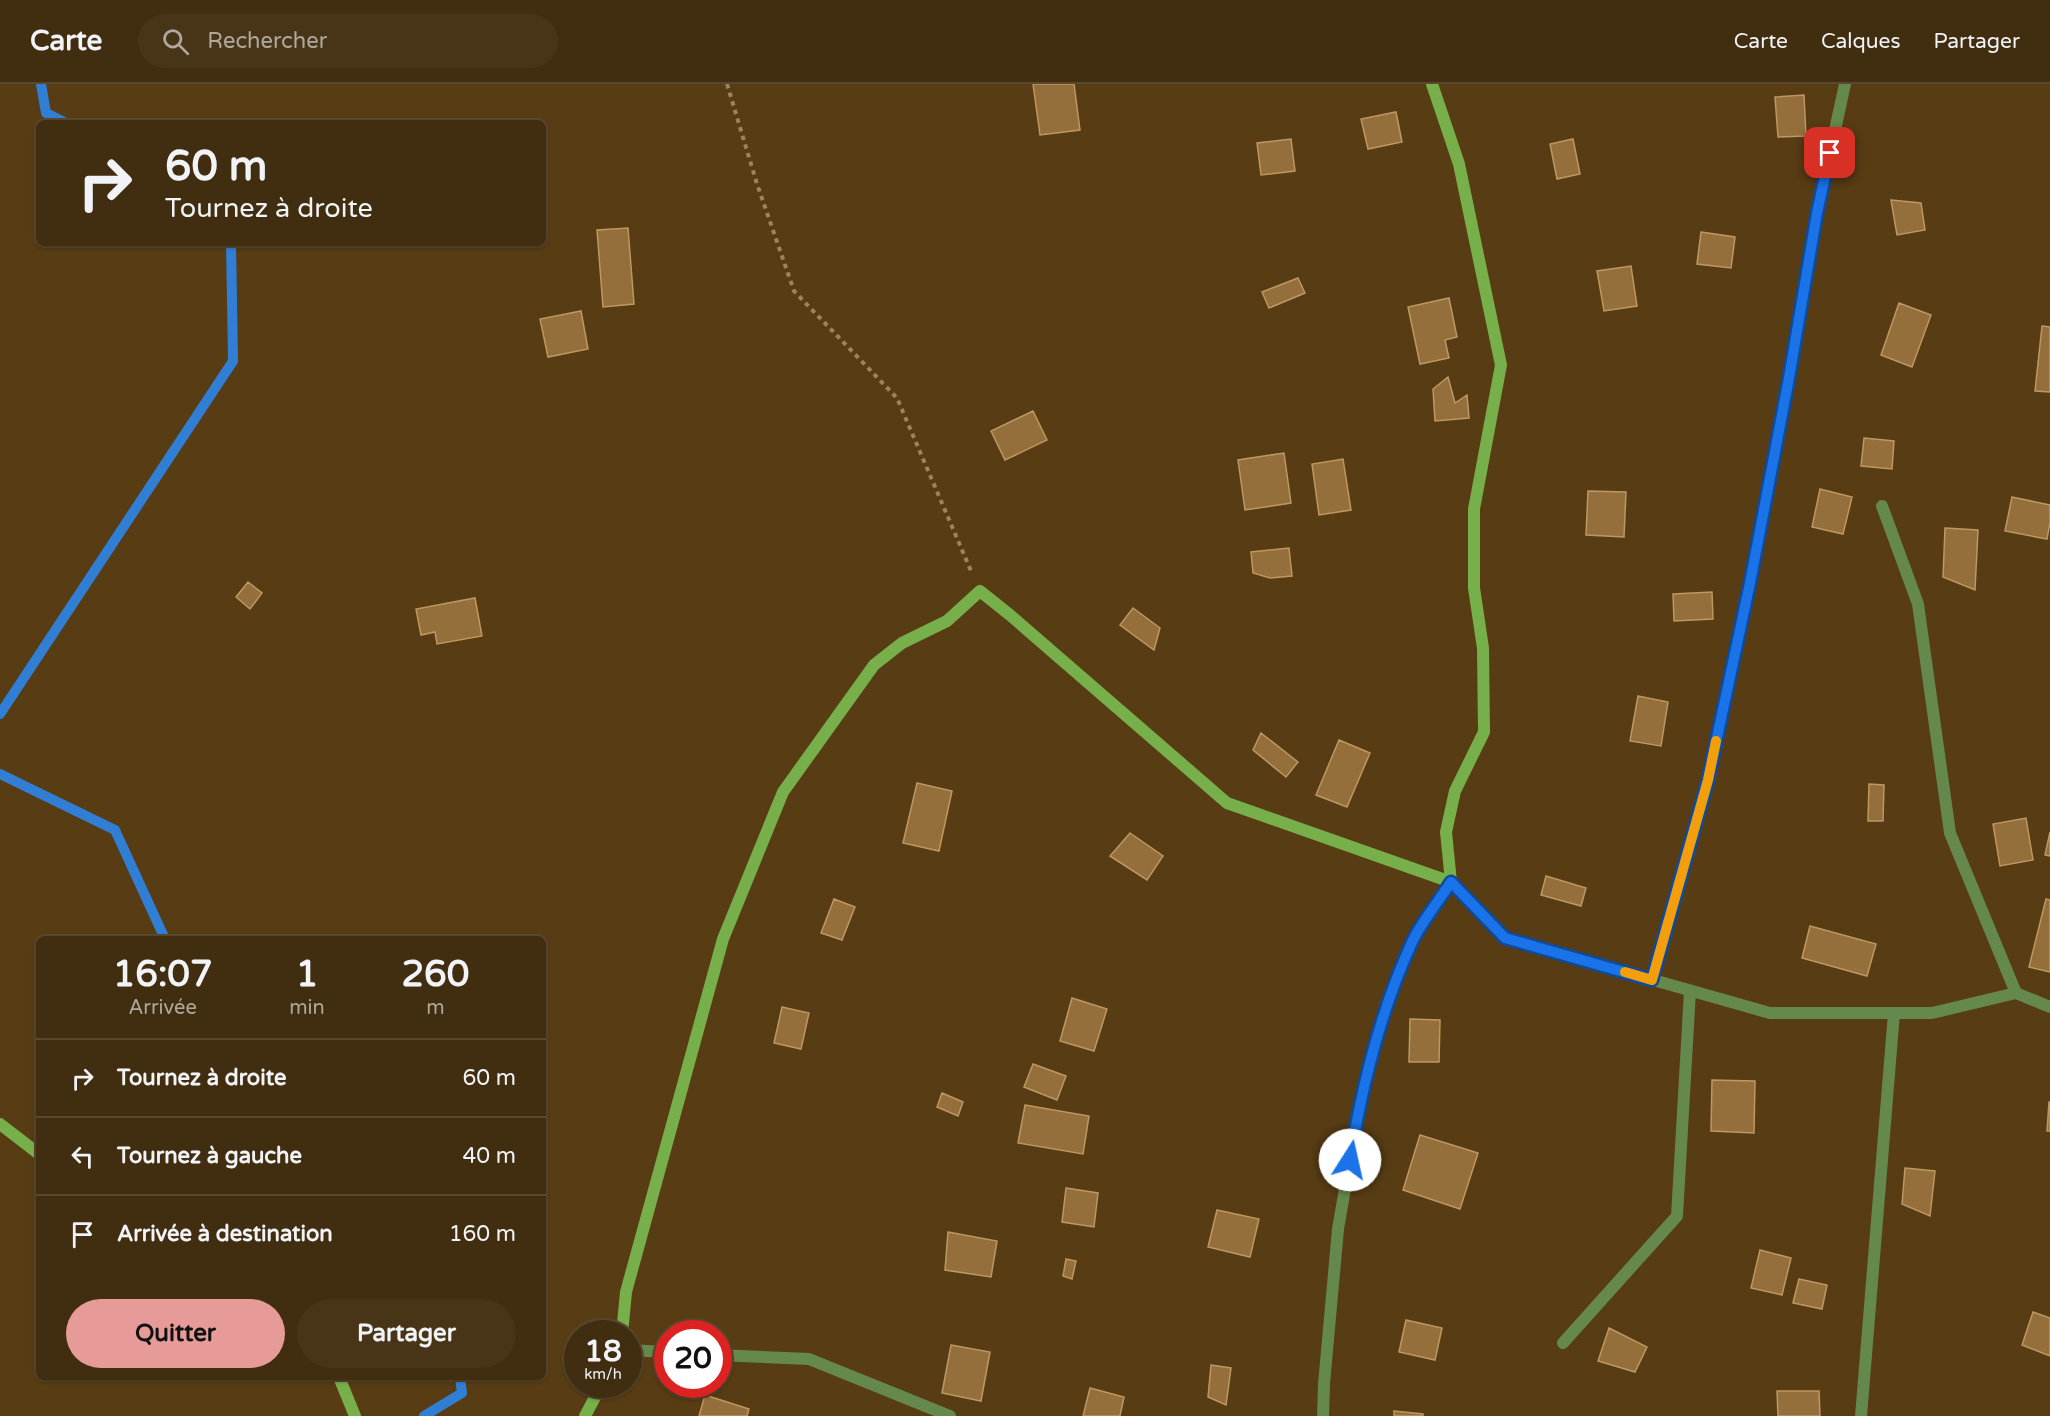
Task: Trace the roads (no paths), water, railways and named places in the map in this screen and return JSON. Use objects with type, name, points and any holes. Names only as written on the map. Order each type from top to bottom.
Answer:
[{"type":"street","points":[[1323,1416],[1338,1229],[1358,1114],[1389,998],[1414,938],[1451,882],[1446,832],[1455,791],[1484,732],[1483,648],[1474,588],[1474,508],[1501,365],[1459,164],[1432,84]]},
{"type":"street","points":[[1652,980],[1711,769],[1750,583],[1789,378],[1817,213],[1845,84]]},
{"type":"street","points":[[1882,506],[1918,604],[1950,833],[2016,993]]},
{"type":"street","points":[[623,1320],[626,1292],[723,939],[783,792],[874,665],[902,644],[947,621],[980,591],[1227,803],[1451,882],[1505,938],[1770,1013],[1932,1013],[2016,993],[2050,1007]]},
{"type":"street","points":[[1563,1343],[1677,1216],[1690,991]]},
{"type":"street","points":[[1861,1416],[1894,1013]]},
{"type":"street","points":[[0,1124],[36,1152]]},
{"type":"street","points":[[732,1356],[809,1359],[950,1416]]},
{"type":"street","points":[[340,1380],[355,1416]]},
{"type":"street","points":[[585,1416],[595,1398]]},
{"type":"waterway","points":[[41,84],[46,113],[60,120]]},
{"type":"waterway","points":[[0,714],[233,361],[231,246]]},
{"type":"waterway","points":[[0,774],[115,830],[164,936]]},
{"type":"waterway","points":[[424,1416],[462,1393],[460,1380]]}]
